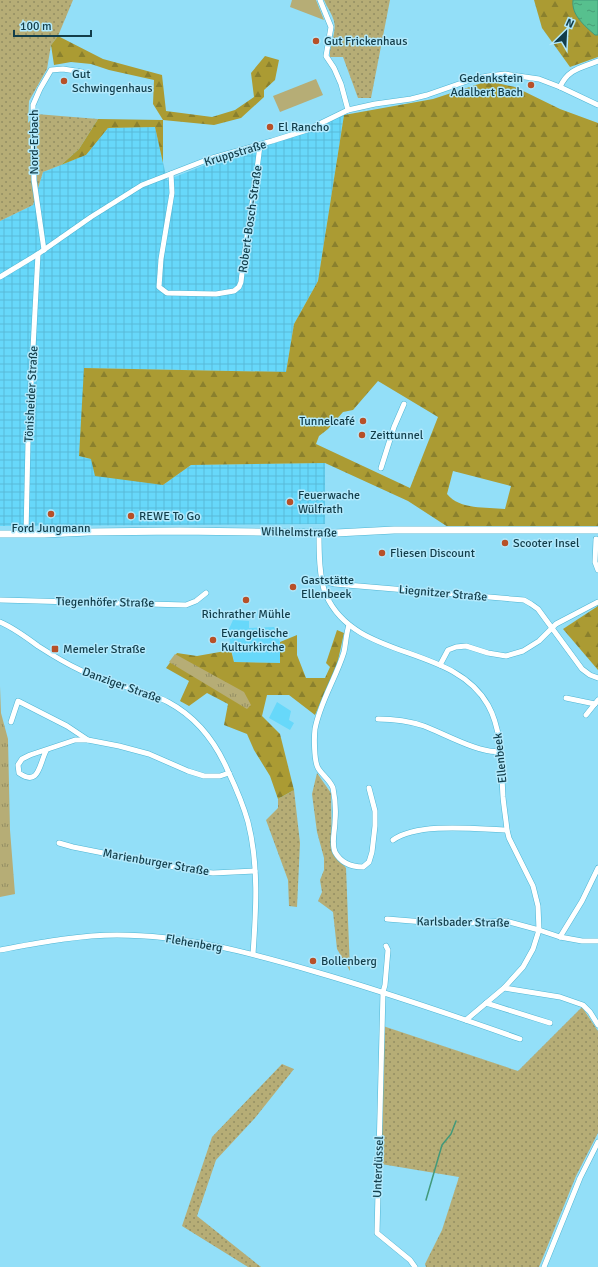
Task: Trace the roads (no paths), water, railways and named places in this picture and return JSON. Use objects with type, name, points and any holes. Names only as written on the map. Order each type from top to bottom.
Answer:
[{"type":"main road","name":"Wilhelmstraße","points":[[0,534],[179,531],[319,532],[394,530],[598,530]]},
{"type":"street","points":[[320,0],[331,27],[325,51],[326,56],[334,68],[341,84],[348,110]]},
{"type":"street","points":[[560,87],[566,76],[573,71],[598,61]]},
{"type":"street","name":"Nord-Erbach","points":[[44,250],[34,180],[33,105],[51,70],[63,69],[82,72]]},
{"type":"street","name":"Kruppstraße","points":[[0,277],[38,254],[136,188],[210,159],[307,130],[348,110],[427,95],[473,79],[505,74],[528,76],[539,79],[598,105]]},
{"type":"street","name":"Robert-Bosch-Straße","points":[[171,174],[172,193],[161,259],[159,287],[167,293],[231,293],[239,287],[242,282],[260,145]]},
{"type":"street","name":"Tönisheider Straße","points":[[26,534],[28,442],[38,254]]},
{"type":"street","points":[[381,468],[394,427],[404,404]]},
{"type":"street","name":"Ellenbeek","points":[[319,532],[319,556],[323,581],[326,594],[333,607],[350,625],[366,636],[440,665],[463,677],[474,687],[486,702],[498,732],[507,830],[509,838],[533,886],[538,906],[539,930],[533,949],[523,967],[504,988],[466,1020]]},
{"type":"street","points":[[596,539],[595,562],[598,570]]},
{"type":"street","name":"Liegnitzer Straße","points":[[323,581],[335,584],[524,600],[538,609],[582,669],[590,675],[598,678]]},
{"type":"street","name":"Tiegenhöfer Straße","points":[[0,600],[186,605],[196,602],[206,593]]},
{"type":"street","points":[[440,665],[448,650],[456,647],[466,646],[488,653],[506,656],[522,651],[539,641],[556,624],[598,602]]},
{"type":"street","name":"Danziger Straße","points":[[0,622],[20,633],[60,660],[81,671],[148,694],[168,703],[180,710],[210,738],[221,755],[242,803],[248,823],[255,871],[256,909],[253,954]]},
{"type":"street","points":[[350,625],[347,631],[344,651],[325,697],[314,739],[318,768],[332,787],[335,812],[335,851],[341,860],[348,865],[363,867],[369,862],[372,852],[375,811],[369,788]]},
{"type":"street","points":[[566,698],[596,702],[586,715]]},
{"type":"street","points":[[11,722],[18,701],[55,719],[88,740]]},
{"type":"street","points":[[378,719],[404,721],[435,730],[480,749],[500,751]]},
{"type":"street","points":[[46,751],[37,774],[33,778],[26,778],[19,773],[18,765],[22,759],[75,740],[88,740],[149,754],[188,771],[204,776],[220,776],[229,773]]},
{"type":"street","points":[[393,840],[409,832],[428,829],[453,828],[507,830]]},
{"type":"street","name":"Marienburger Straße","points":[[59,843],[73,847],[213,873],[255,871]]},
{"type":"street","points":[[560,937],[582,901],[598,868]]},
{"type":"street","name":"Karlsbader Straße","points":[[387,919],[449,924],[506,921],[560,937],[598,941]]},
{"type":"street","name":"Flehenberg","points":[[0,950],[50,941],[116,935],[148,936],[187,940],[253,954],[383,992],[520,1039]]},
{"type":"street","points":[[383,992],[388,950],[386,946]]},
{"type":"street","points":[[504,988],[560,997],[583,1005],[590,1012],[598,1025]]},
{"type":"street","name":"Unterdüssel","points":[[383,992],[376,1221],[377,1233],[410,1260],[415,1267]]},
{"type":"street","points":[[486,1003],[550,1023]]},
{"type":"street","points":[[544,1267],[580,1178],[597,1146]]},
{"type":"water","points":[[573,0],[598,0],[598,35],[595,35],[587,28],[576,15]]},
{"type":"waterway","points":[[426,1200],[442,1145],[451,1134],[456,1121]]},
{"type":"place","name":"Gut Frickenhaus","points":[[316,41]]},
{"type":"place","name":"Gut Schwingenhaus","points":[[64,81]]},
{"type":"place","name":"Gedenkstein Adalbert Bach","points":[[531,85]]},
{"type":"place","name":"El Rancho","points":[[270,127]]},
{"type":"place","name":"Tunnelcafé","points":[[363,421]]},
{"type":"place","name":"Zeittunnel","points":[[362,435]]},
{"type":"place","name":"Feuerwache Wülfrath","points":[[290,502]]},
{"type":"place","name":"Ford Jungmann","points":[[51,514]]},
{"type":"place","name":"REWE To Go","points":[[131,516]]},
{"type":"place","name":"Scooter Insel","points":[[505,543]]},
{"type":"place","name":"Fliesen Discount","points":[[382,553]]},
{"type":"place","name":"Gaststätte Ellenbeek","points":[[293,587]]},
{"type":"place","name":"Richrather Mühle","points":[[246,600]]},
{"type":"place","name":"Evangelische Kulturkirche","points":[[213,640]]},
{"type":"place","name":"Memeler Straße","points":[[55,649]]},
{"type":"place","name":"Bollenberg","points":[[313,961]]}]
